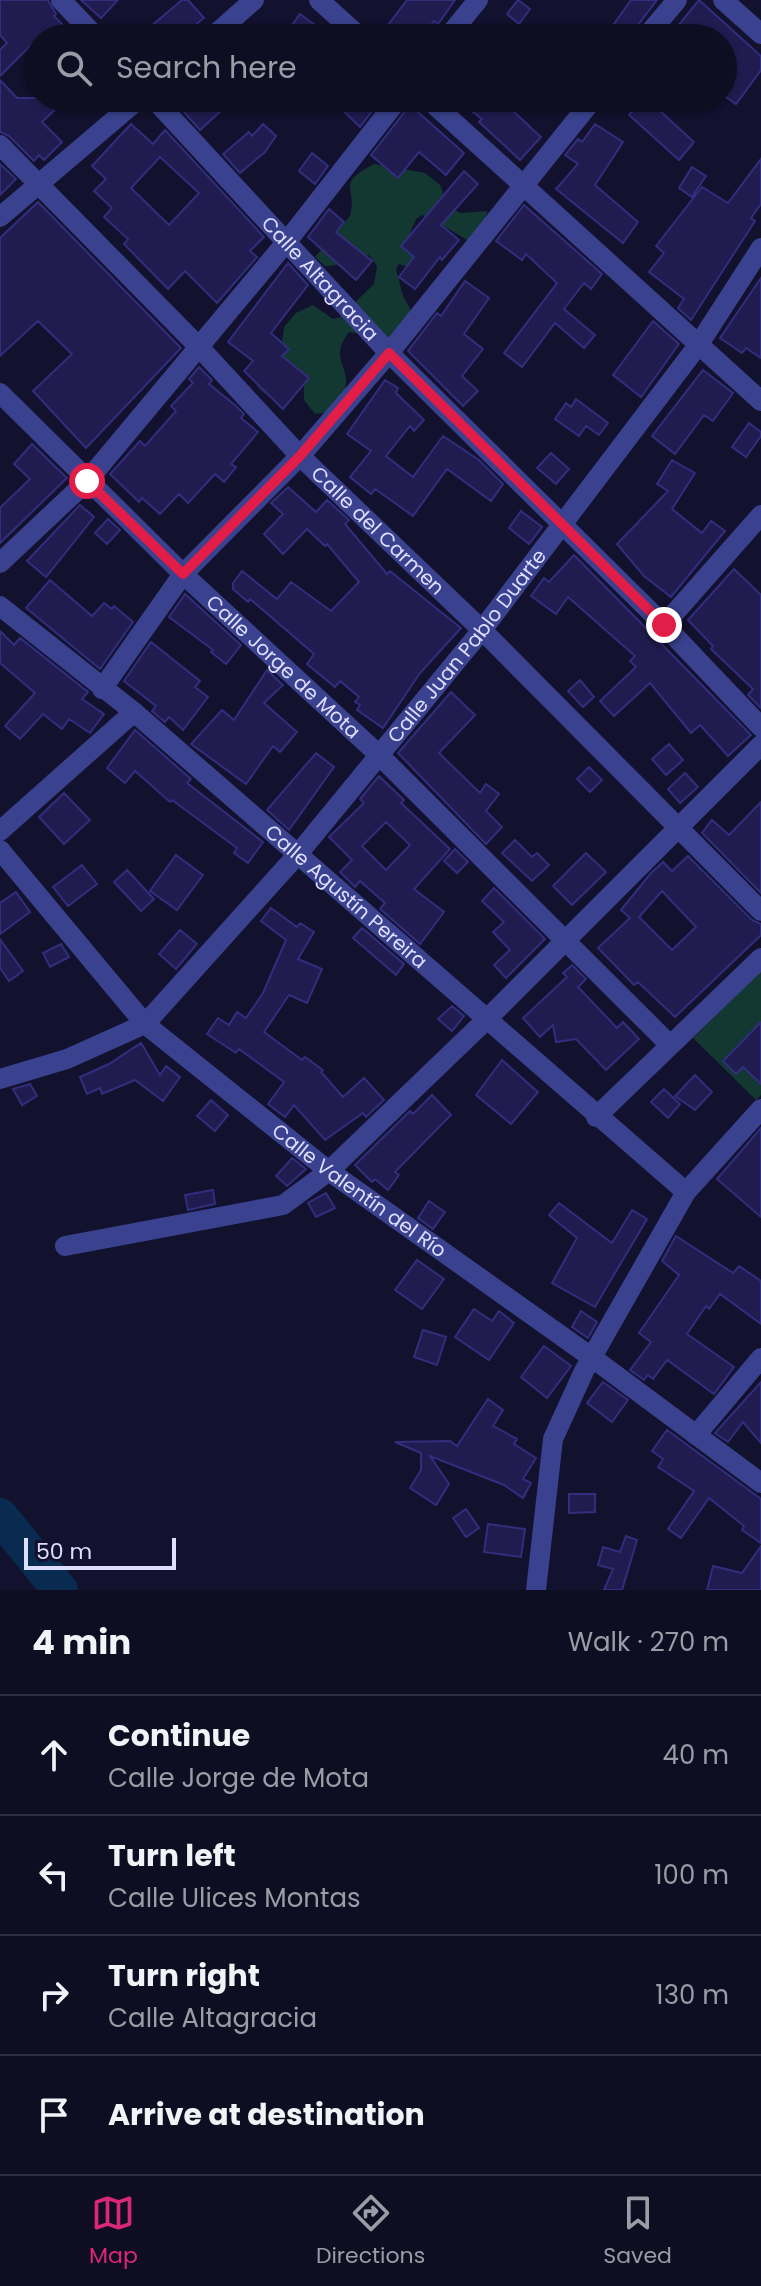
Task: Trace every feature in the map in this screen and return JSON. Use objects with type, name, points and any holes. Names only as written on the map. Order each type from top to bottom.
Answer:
[{"type":"street","points":[[61,0],[84,24]]},
{"type":"street","points":[[227,24],[254,0]]},
{"type":"street","points":[[319,0],[346,24]]},
{"type":"street","points":[[458,24],[478,0]]},
{"type":"street","points":[[657,24],[677,0]]},
{"type":"street","points":[[723,0],[761,34]]},
{"type":"street","points":[[0,217],[123,112]]},
{"type":"street","name":"Calle Altagracia","points":[[166,112],[288,240],[389,353],[561,527],[664,625],[761,727]]},
{"type":"street","points":[[0,563],[87,481],[288,240],[388,112]]},
{"type":"street","points":[[442,112],[761,401]]},
{"type":"street","points":[[102,689],[183,574],[300,456],[389,353],[582,112]]},
{"type":"street","name":"Calle del Carmen","points":[[0,145],[199,347],[300,456],[482,630],[761,911]]},
{"type":"street","name":"Calle Juan Pablo Duarte","points":[[145,1024],[298,854],[482,630],[699,344],[761,248]]},
{"type":"street","name":"Calle Jorge de Mota","points":[[0,393],[183,574],[378,754],[670,1045]]},
{"type":"street","points":[[664,625],[761,515]]},
{"type":"street","name":"Calle Agustín Pereira","points":[[0,606],[134,712],[489,1017],[596,1117],[686,1192]]},
{"type":"street","points":[[0,831],[134,712]]},
{"type":"street","points":[[65,1246],[283,1205],[329,1171],[489,1017],[761,745]]},
{"type":"street","name":"Calle Valentín del Río","points":[[0,850],[145,1024],[329,1171],[594,1359],[761,1483]]},
{"type":"street","points":[[596,1117],[761,958]]},
{"type":"street","points":[[0,1079],[67,1059],[145,1024]]},
{"type":"street","points":[[536,1590],[553,1439],[584,1371],[594,1359],[686,1192],[758,1117]]},
{"type":"street","points":[[696,1435],[761,1358]]},
{"type":"green space","points":[[374,164],[425,173],[440,185],[449,208],[461,213],[487,211],[485,222],[467,240],[429,217],[422,215],[416,219],[405,245],[417,258],[416,270],[399,264],[396,269],[403,296],[413,314],[389,339],[349,332],[340,349],[346,381],[344,392],[330,412],[315,414],[304,400],[304,379],[287,378],[265,394],[257,386],[281,351],[284,327],[296,313],[313,305],[333,319],[340,317],[374,284],[377,266],[369,255],[331,266],[325,266],[315,257],[350,216],[350,187],[354,177]]},
{"type":"green space","points":[[761,970],[761,1095],[756,1100],[693,1038]]},
{"type":"building","points":[[0,0],[48,0],[56,14],[54,16],[62,24],[24,24],[24,52],[0,76],[0,50],[7,43],[0,35]]},
{"type":"building","points":[[81,0],[118,0],[101,18]]},
{"type":"building","points":[[182,0],[188,0],[204,18],[196,24],[154,24]]},
{"type":"building","points":[[407,0],[455,0],[438,24],[434,21],[432,24],[389,24]]},
{"type":"building","points":[[518,0],[530,9],[519,24],[507,14]]},
{"type":"building","points":[[631,0],[657,0],[639,24],[614,24]]},
{"type":"building","points":[[699,0],[726,24],[679,24]]},
{"type":"building","points":[[300,14],[314,24],[293,24]]},
{"type":"building","points":[[737,34],[761,56],[761,70],[737,103]]},
{"type":"building","points":[[0,80],[17,98],[24,98],[24,112],[52,112],[42,122],[62,142],[44,160],[39,155],[34,161],[9,136],[0,132]]},
{"type":"building","points":[[184,112],[220,112],[200,130]]},
{"type":"building","points":[[344,112],[371,112],[360,127]]},
{"type":"building","points":[[405,112],[418,112],[464,153],[446,175],[419,152],[398,178],[371,155]]},
{"type":"building","points":[[473,112],[514,112],[541,137],[520,160],[479,122],[482,119]]},
{"type":"building","points":[[631,112],[661,112],[694,142],[679,160],[629,115]]},
{"type":"building","points":[[131,124],[153,144],[165,130],[264,237],[250,251],[257,257],[217,303],[185,271],[168,289],[124,244],[128,239],[104,217],[112,208],[94,191],[106,179],[92,166]],"holes":[[[160,157],[199,193],[169,225],[131,188]]]},
{"type":"building","points":[[263,124],[276,136],[265,152],[240,173],[223,154],[249,132],[252,136]]},
{"type":"building","points":[[595,124],[623,142],[595,185],[638,222],[623,243],[556,189],[578,164],[565,155],[578,139],[582,142]]},
{"type":"building","points":[[312,153],[328,166],[315,184],[299,171]]},
{"type":"building","points":[[761,159],[761,204],[751,218],[755,221],[691,320],[678,308],[684,299],[649,272],[664,253],[656,246],[702,187],[728,203]]},
{"type":"building","points":[[0,164],[16,179],[0,195]]},
{"type":"building","points":[[692,167],[706,176],[692,197],[679,188]]},
{"type":"building","points":[[464,171],[478,184],[441,225],[459,240],[442,260],[440,257],[415,289],[399,277],[414,257],[401,246]]},
{"type":"building","points":[[38,202],[181,348],[86,448],[33,391],[72,354],[38,321],[0,356],[0,238]]},
{"type":"building","points":[[524,205],[602,274],[591,289],[584,283],[564,309],[595,335],[584,348],[555,323],[522,367],[504,353],[557,283],[526,254],[522,260],[496,241]]},
{"type":"building","points":[[329,209],[344,222],[336,232],[372,261],[356,280],[308,237]]},
{"type":"building","points":[[288,263],[308,285],[271,333],[289,349],[282,356],[309,378],[283,409],[244,371],[253,361],[228,342]]},
{"type":"building","points":[[761,278],[761,358],[746,348],[742,353],[720,338]]},
{"type":"building","points":[[465,281],[489,298],[464,334],[483,349],[462,376],[478,391],[463,406],[408,351],[437,313],[441,316]]},
{"type":"building","points":[[653,321],[679,344],[641,397],[613,375]]},
{"type":"building","points":[[199,367],[212,380],[209,384],[235,405],[244,414],[241,418],[258,432],[231,464],[236,467],[224,482],[215,474],[188,503],[179,494],[160,514],[142,498],[139,502],[110,474],[140,441],[145,446],[176,411],[171,406],[193,383],[189,379]]},
{"type":"building","points":[[703,370],[733,393],[713,421],[704,415],[675,454],[652,436]]},
{"type":"building","points":[[385,380],[398,388],[396,393],[424,420],[414,431],[410,426],[386,456],[413,477],[443,436],[479,460],[503,484],[491,501],[447,469],[413,516],[375,489],[371,494],[350,477],[371,451],[347,434]]},
{"type":"building","points":[[576,399],[608,423],[599,435],[586,426],[579,436],[555,419],[566,403],[571,407]]},
{"type":"building","points":[[749,423],[761,432],[761,436],[746,457],[732,447]]},
{"type":"building","points":[[32,444],[67,478],[0,543],[0,508],[30,479],[14,464]]},
{"type":"building","points":[[551,453],[569,469],[556,484],[537,468]]},
{"type":"building","points":[[672,460],[695,473],[672,509],[702,533],[711,521],[725,531],[671,597],[644,576],[617,544],[668,491],[657,484]]},
{"type":"building","points":[[288,487],[316,512],[327,500],[349,520],[345,524],[387,574],[390,571],[461,628],[420,673],[383,728],[357,710],[360,705],[355,702],[359,697],[340,681],[335,687],[307,664],[314,654],[250,599],[248,602],[233,589],[233,583],[242,571],[277,599],[291,582],[331,611],[359,582],[327,544],[325,546],[307,529],[283,554],[264,534],[283,514],[271,503]]},
{"type":"building","points":[[80,505],[94,517],[46,577],[27,561]]},
{"type":"building","points":[[521,511],[542,527],[529,544],[509,528]]},
{"type":"building","points":[[108,519],[120,530],[107,544],[95,533]]},
{"type":"building","points":[[574,555],[751,735],[728,756],[700,725],[691,733],[650,683],[614,716],[600,701],[636,667],[630,661],[635,656],[568,597],[556,614],[531,596],[544,578],[549,582]]},
{"type":"building","points":[[734,569],[761,595],[761,708],[748,695],[753,689],[711,649],[713,646],[688,620]]},
{"type":"building","points":[[50,580],[92,616],[104,603],[112,609],[114,606],[133,622],[100,669],[26,608]]},
{"type":"building","points":[[185,594],[241,645],[226,664],[211,652],[213,650],[169,617]]},
{"type":"building","points":[[0,631],[14,645],[20,638],[88,692],[82,699],[104,714],[90,733],[69,719],[62,729],[43,714],[20,739],[5,726],[35,693],[0,663]]},
{"type":"building","points":[[151,642],[200,681],[195,687],[208,697],[183,730],[169,717],[165,722],[152,711],[156,706],[124,681]]},
{"type":"building","points":[[267,670],[283,685],[264,703],[297,732],[280,752],[273,746],[246,784],[191,744],[222,710],[234,720]]},
{"type":"building","points":[[580,680],[594,697],[583,707],[568,691]]},
{"type":"building","points":[[451,692],[475,715],[439,753],[480,793],[486,784],[499,794],[486,811],[502,827],[486,844],[398,753]]},
{"type":"building","points":[[135,730],[191,779],[187,783],[263,842],[248,863],[234,853],[237,848],[172,800],[170,802],[135,771],[125,783],[107,768]]},
{"type":"building","points":[[669,744],[683,760],[666,775],[652,759]]},
{"type":"building","points":[[316,753],[334,767],[289,830],[267,810]]},
{"type":"building","points":[[589,767],[602,780],[590,792],[577,779]]},
{"type":"building","points":[[685,773],[698,787],[680,803],[668,789]]},
{"type":"building","points":[[379,776],[404,800],[401,803],[450,849],[414,889],[444,912],[420,944],[380,909],[385,903],[360,881],[355,887],[340,872],[352,860],[329,837],[364,803],[360,799]],"holes":[[[386,822],[410,845],[386,870],[362,846]]]},
{"type":"building","points":[[64,793],[90,820],[64,844],[39,817]]},
{"type":"building","points":[[761,802],[761,893],[702,833],[712,820],[729,835]]},
{"type":"building","points":[[515,840],[532,857],[537,853],[549,865],[532,881],[502,853]]},
{"type":"building","points":[[455,849],[468,862],[457,873],[444,861]]},
{"type":"building","points":[[586,853],[606,872],[572,905],[553,886]]},
{"type":"building","points":[[176,855],[203,875],[177,910],[150,891]]},
{"type":"building","points":[[688,856],[752,920],[761,924],[761,935],[675,1017],[638,982],[634,985],[598,948],[630,918],[621,910],[651,873],[663,862],[672,871]],"holes":[[[662,891],[696,927],[672,950],[639,917]]]},
{"type":"building","points":[[82,865],[97,884],[68,906],[53,887]]},
{"type":"building","points":[[127,870],[154,899],[141,911],[114,882]]},
{"type":"building","points":[[494,888],[545,939],[506,978],[494,965],[510,950],[493,932],[504,922],[482,901]]},
{"type":"building","points":[[16,892],[30,912],[0,934],[0,903]]},
{"type":"building","points":[[271,908],[297,927],[300,923],[314,932],[298,959],[322,969],[307,1003],[289,995],[264,1032],[302,1060],[305,1057],[323,1070],[321,1072],[343,1097],[364,1078],[384,1100],[366,1117],[363,1113],[325,1140],[294,1105],[285,1117],[268,1104],[284,1082],[239,1049],[236,1053],[207,1034],[218,1018],[229,1025],[237,1012],[246,1018],[263,993],[286,940],[261,921]]},
{"type":"building","points":[[362,928],[404,964],[396,975],[353,938]]},
{"type":"building","points":[[180,930],[197,944],[176,969],[159,954]]},
{"type":"building","points":[[0,939],[23,971],[9,981],[0,968]]},
{"type":"building","points":[[61,944],[69,957],[50,967],[43,953]]},
{"type":"building","points":[[572,965],[586,979],[578,987],[617,1028],[623,1022],[639,1039],[606,1070],[576,1039],[556,1042],[553,1025],[540,1037],[523,1018],[567,977],[563,973]]},
{"type":"building","points":[[452,1006],[464,1016],[452,1031],[438,1019]]},
{"type":"building","points":[[761,1022],[761,1084],[743,1067],[736,1074],[723,1061]]},
{"type":"building","points":[[141,1043],[160,1075],[166,1066],[180,1077],[163,1101],[135,1080],[102,1094],[100,1088],[87,1094],[80,1077],[109,1064]]},
{"type":"building","points":[[502,1060],[538,1092],[511,1124],[476,1095]]},
{"type":"building","points":[[695,1075],[712,1092],[695,1110],[675,1096]]},
{"type":"building","points":[[30,1084],[37,1096],[22,1105],[13,1089]]},
{"type":"building","points":[[664,1089],[680,1104],[668,1118],[651,1102]]},
{"type":"building","points":[[432,1095],[451,1115],[395,1172],[399,1175],[388,1190],[375,1179],[372,1182],[355,1165],[410,1111],[413,1114]]},
{"type":"building","points":[[211,1100],[228,1115],[215,1131],[197,1116]]},
{"type":"building","points":[[761,1128],[761,1217],[717,1179]]},
{"type":"building","points":[[292,1158],[306,1169],[287,1186],[276,1176]]},
{"type":"building","points":[[213,1190],[215,1204],[188,1210],[185,1195]]},
{"type":"building","points":[[326,1193],[335,1208],[316,1217],[308,1203]]},
{"type":"building","points":[[429,1201],[445,1212],[433,1229],[418,1218]]},
{"type":"building","points":[[559,1203],[612,1243],[632,1210],[647,1219],[595,1307],[552,1283],[577,1238],[549,1215]]},
{"type":"building","points":[[676,1236],[733,1273],[739,1266],[761,1281],[761,1324],[720,1294],[709,1309],[706,1306],[687,1334],[734,1367],[714,1394],[667,1360],[653,1379],[648,1375],[644,1380],[630,1370],[651,1342],[639,1333],[679,1275],[662,1261]]},
{"type":"building","points":[[417,1260],[444,1279],[422,1309],[395,1290]]},
{"type":"building","points":[[474,1309],[492,1321],[499,1311],[514,1323],[489,1360],[455,1337]]},
{"type":"building","points":[[581,1311],[597,1322],[588,1338],[572,1327]]},
{"type":"building","points":[[423,1330],[446,1337],[437,1365],[414,1357]]},
{"type":"building","points":[[544,1346],[571,1366],[547,1398],[521,1377]]},
{"type":"building","points":[[603,1382],[628,1400],[612,1422],[587,1403]]},
{"type":"building","points":[[761,1382],[761,1443],[743,1422],[728,1442],[715,1433]]},
{"type":"building","points":[[488,1399],[503,1410],[493,1426],[517,1439],[514,1444],[536,1458],[523,1479],[531,1483],[523,1498],[504,1485],[430,1456],[449,1484],[436,1505],[410,1488],[421,1470],[421,1453],[395,1442],[450,1441],[457,1446]]},
{"type":"building","points":[[667,1430],[761,1499],[761,1543],[742,1530],[744,1526],[709,1498],[681,1538],[668,1529],[694,1491],[658,1467],[663,1459],[652,1451]]},
{"type":"building","points":[[569,1494],[595,1494],[595,1512],[569,1513]]},
{"type":"building","points":[[466,1509],[479,1528],[466,1537],[453,1518]]},
{"type":"building","points":[[488,1524],[525,1529],[521,1557],[484,1552]]},
{"type":"building","points":[[626,1536],[637,1540],[622,1590],[604,1590],[613,1569],[598,1565],[603,1547],[620,1552]]},
{"type":"building","points":[[761,1546],[761,1590],[707,1590],[713,1566],[742,1573]]},
{"type":"waterway","points":[[0,1516],[60,1590]]},
{"type":"route","points":[[87,481],[183,574],[300,456],[389,353],[561,527],[664,625]]}]
